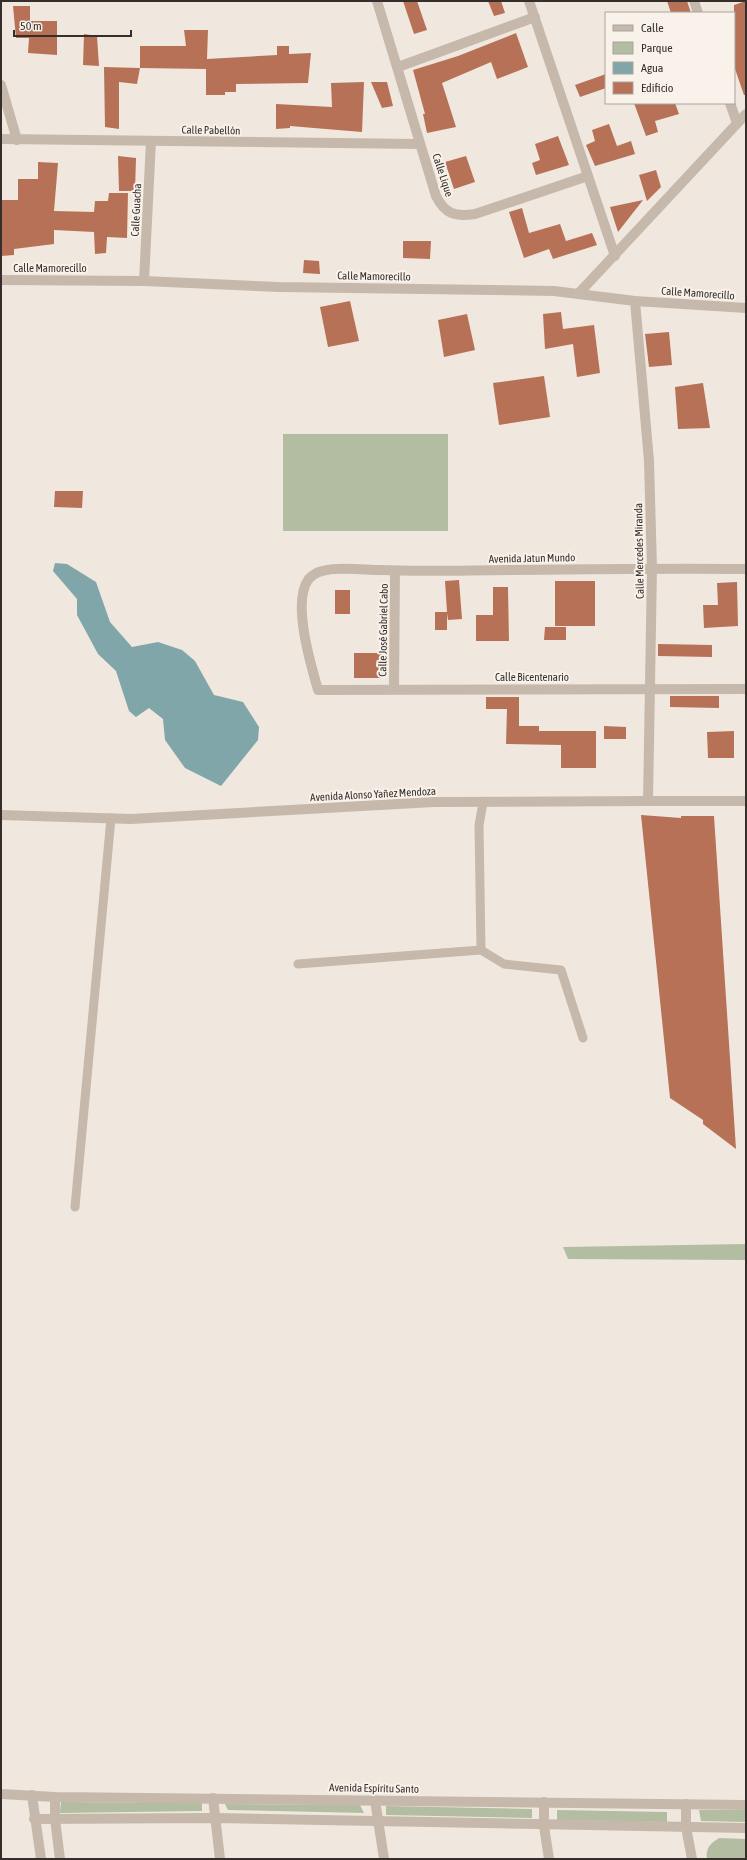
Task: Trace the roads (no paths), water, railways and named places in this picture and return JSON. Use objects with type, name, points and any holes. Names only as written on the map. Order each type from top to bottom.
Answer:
[{"type":"street","name":"Calle Lique","points":[[377,1],[436,196],[441,207],[451,213],[462,216],[475,214],[588,176]]},
{"type":"street","points":[[529,1],[615,256]]},
{"type":"street","points":[[694,1],[698,12]]},
{"type":"street","points":[[398,68],[535,17]]},
{"type":"street","points":[[1,85],[17,140]]},
{"type":"street","points":[[730,104],[737,123]]},
{"type":"street","points":[[579,294],[746,114]]},
{"type":"street","name":"Calle Pabellón","points":[[1,139],[420,144]]},
{"type":"street","name":"Calle Guacha","points":[[144,281],[151,141]]},
{"type":"street","name":"Calle Mamorecillo","points":[[1,280],[144,281],[287,287],[554,291],[635,302],[746,308]]},
{"type":"street","name":"Calle Mercedes Miranda","points":[[635,302],[649,461],[652,568],[648,801]]},
{"type":"street","name":"Avenida Jatun Mundo","points":[[318,690],[305,646],[303,595],[308,580],[318,572],[334,569],[395,571],[652,568],[746,569]]},
{"type":"street","name":"Calle José Gabriel Cabo","points":[[394,689],[395,571]]},
{"type":"street","name":"Calle Bicentenario","points":[[318,690],[746,689]]},
{"type":"street","name":"Avenida Alonso Yañez Mendoza","points":[[1,815],[111,818],[188,817],[434,802],[746,801]]},
{"type":"street","name":"Avenida Espíritu Santo","points":[[1,1794],[55,1797],[746,1805]]},
{"type":"street","points":[[32,1795],[34,1819],[41,1859]]},
{"type":"street","points":[[55,1797],[55,1819],[60,1859]]},
{"type":"street","points":[[213,1798],[214,1818],[220,1859]]},
{"type":"street","points":[[375,1800],[384,1859]]},
{"type":"street","points":[[544,1802],[544,1826],[549,1859]]},
{"type":"street","points":[[686,1804],[686,1827],[692,1859]]},
{"type":"street","points":[[34,1819],[214,1818],[544,1826],[746,1828]]},
{"type":"lane","points":[[481,950],[479,825],[483,803]]},
{"type":"lane","points":[[75,1207],[111,818]]},
{"type":"lane","points":[[298,964],[481,950],[504,964],[561,970],[583,1038]]},
{"type":"water","points":[[55,563],[67,564],[96,582],[110,622],[132,647],[158,642],[182,650],[195,661],[214,695],[243,702],[259,727],[258,740],[221,786],[185,768],[165,740],[163,719],[149,708],[136,717],[129,711],[116,671],[98,654],[77,615],[77,599],[53,571]]}]
